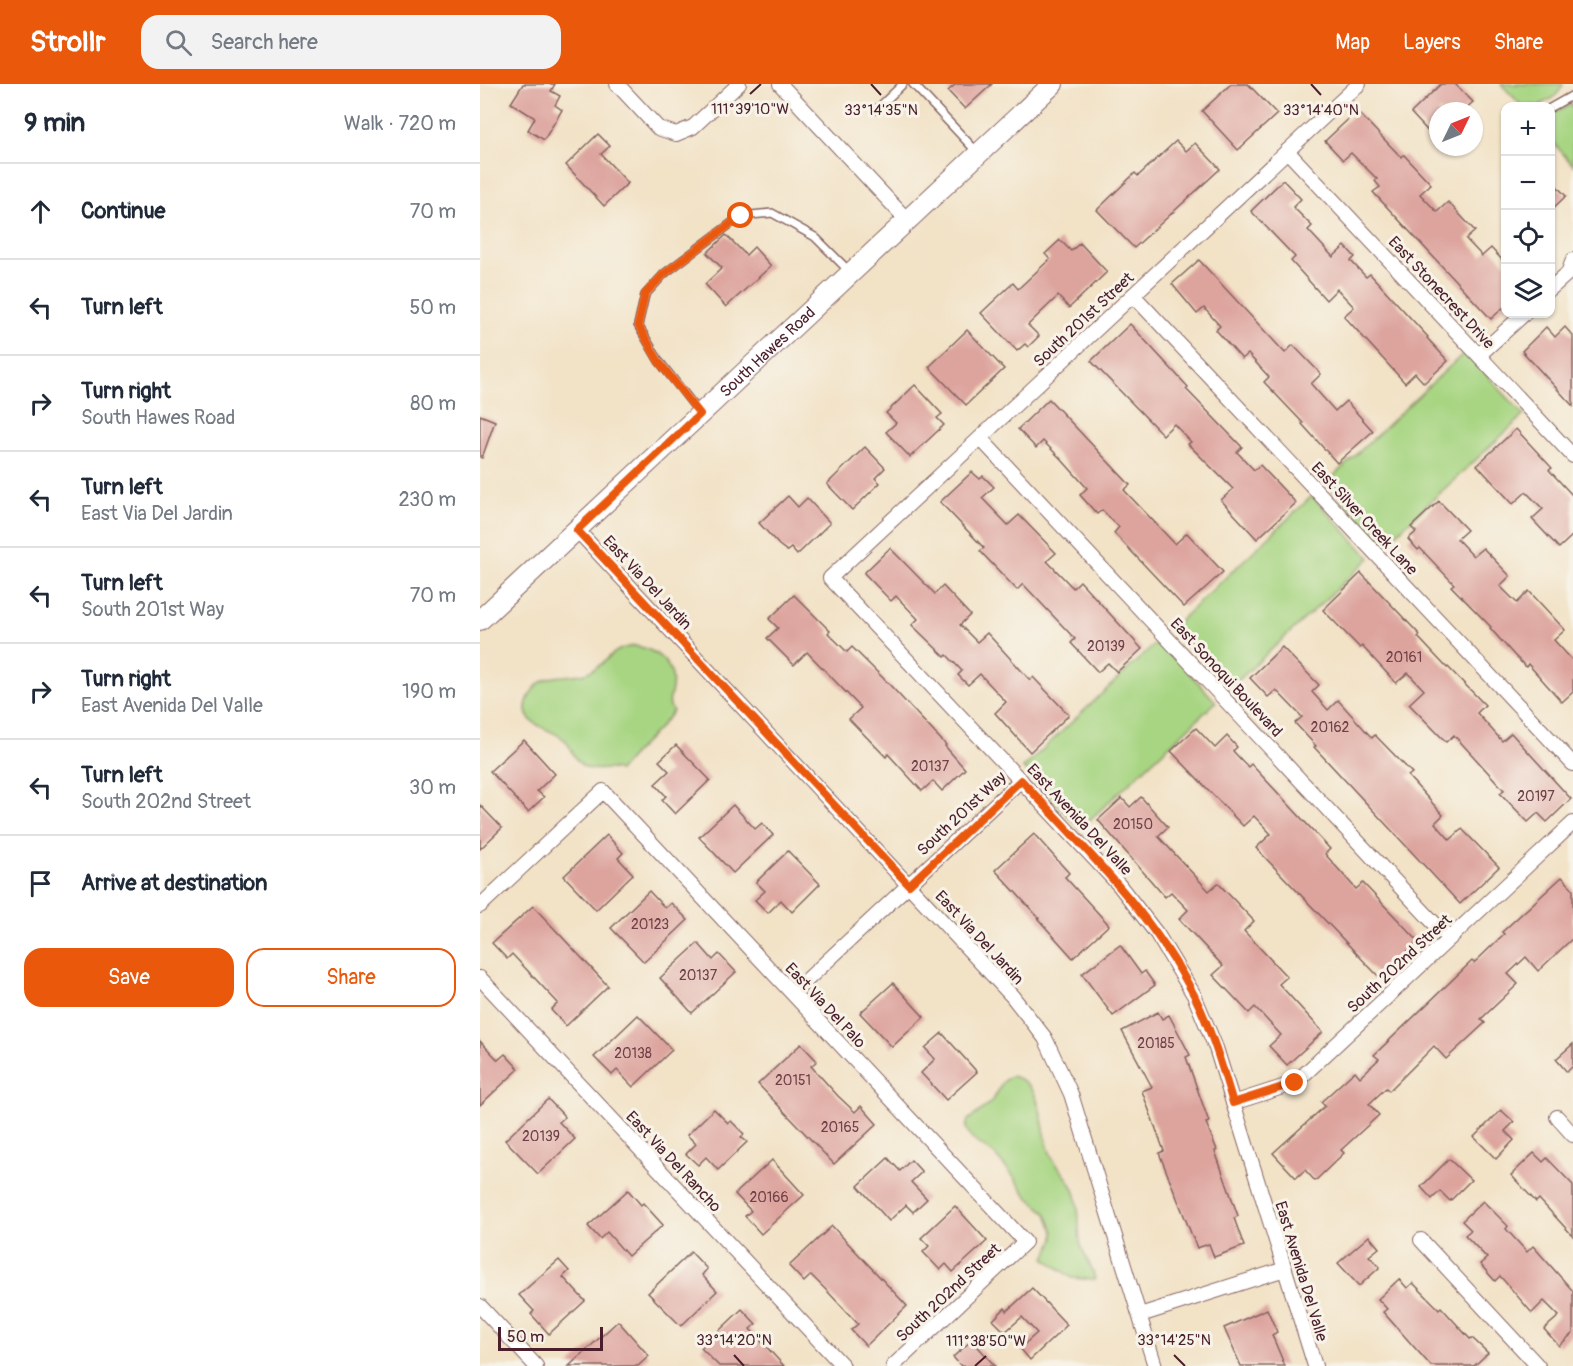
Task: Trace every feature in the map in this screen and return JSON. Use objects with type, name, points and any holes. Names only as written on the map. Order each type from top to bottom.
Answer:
[{"type":"main road","name":"South Hawes Road","points":[[480,620],[978,154],[1045,87]]},
{"type":"street","points":[[617,84],[658,128],[676,134],[693,127],[739,84]]},
{"type":"street","points":[[780,84],[907,220]]},
{"type":"street","name":"South 201st Street","points":[[830,578],[1359,84]]},
{"type":"street","name":"East Stonecrest Drive","points":[[1287,151],[1573,456]]},
{"type":"street","points":[[1555,285],[1568,273],[1573,260]]},
{"type":"street","name":"East Silver Creek Lane","points":[[1133,295],[1573,764]]},
{"type":"street","points":[[1479,356],[1520,318]]},
{"type":"street","name":"East Sonoqui Boulevard","points":[[980,438],[1449,939]]},
{"type":"street","name":"East Via Del Jardin","points":[[577,530],[1012,996],[1045,1038],[1071,1094],[1155,1366]]},
{"type":"street","name":"East Avenida Del Valle","points":[[830,578],[1119,885],[1157,934],[1194,995],[1216,1048],[1315,1366]]},
{"type":"street","name":"South 201st Way","points":[[793,993],[1021,780]]},
{"type":"street","name":"East Via Del Palo","points":[[480,906],[603,791],[1025,1242]]},
{"type":"street","name":"South 202nd Street","points":[[1233,1103],[1295,1083],[1573,823]]},
{"type":"street","name":"East Via Del Rancho","points":[[480,978],[843,1366]]},
{"type":"street","points":[[1557,1117],[1573,1135]]},
{"type":"street","points":[[1420,1240],[1538,1366]]},
{"type":"street","name":"South 202nd Street","points":[[893,1366],[1025,1242]]},
{"type":"street","points":[[1140,1315],[1285,1269]]},
{"type":"street","points":[[480,1306],[536,1366]]},
{"type":"lane","points":[[876,110],[903,84]]},
{"type":"lane","points":[[913,84],[978,154]]},
{"type":"lane","points":[[1555,105],[1573,94]]},
{"type":"lane","points":[[700,414],[659,362],[638,325],[645,294],[664,274],[741,216],[772,213],[815,237],[851,273]]},
{"type":"green space","points":[[1501,84],[1563,84],[1557,94],[1545,102],[1518,102]]},
{"type":"green space","points":[[1573,104],[1573,165],[1555,145],[1555,111]]},
{"type":"green space","points":[[1465,352],[1524,415],[1384,545],[1326,483]]},
{"type":"green space","points":[[1312,496],[1370,558],[1229,689],[1172,628]]},
{"type":"green space","points":[[1159,640],[1216,702],[1080,829],[1023,768]]},
{"type":"green space","points":[[635,646],[657,655],[668,665],[672,680],[669,703],[673,711],[619,771],[587,768],[576,759],[565,740],[531,720],[526,707],[529,697],[545,680],[588,672],[601,665],[619,650]]},
{"type":"green space","points":[[1011,1076],[1023,1081],[1031,1088],[1040,1110],[1052,1157],[1075,1192],[1081,1246],[1095,1280],[1072,1278],[1045,1258],[1054,1239],[1054,1232],[1047,1214],[1027,1196],[994,1154],[972,1139],[966,1128],[968,1120],[994,1098],[1002,1083]]},
{"type":"building","points":[[523,84],[555,84],[551,91],[560,96],[555,105],[562,110],[544,140],[528,130],[535,118],[511,103]]},
{"type":"building","points":[[956,84],[992,84],[965,109],[948,91]]},
{"type":"building","points":[[1231,84],[1248,84],[1277,114],[1238,150],[1202,111]]},
{"type":"building","points":[[1441,84],[1455,84],[1473,102],[1429,102],[1429,132],[1411,113]]},
{"type":"building","points":[[1357,111],[1401,157],[1404,155],[1431,184],[1420,194],[1437,212],[1448,202],[1475,231],[1466,239],[1482,256],[1491,248],[1501,259],[1501,310],[1491,319],[1373,192],[1380,187],[1375,181],[1377,179],[1351,153],[1343,160],[1325,141]]},
{"type":"building","points":[[598,134],[610,146],[601,154],[628,183],[604,206],[566,165]]},
{"type":"building","points":[[1176,141],[1186,151],[1195,143],[1220,169],[1134,248],[1097,210],[1135,173],[1138,176]]},
{"type":"building","points":[[1283,180],[1301,199],[1293,207],[1312,226],[1308,230],[1333,257],[1345,246],[1355,257],[1351,261],[1366,277],[1370,274],[1448,361],[1424,383],[1415,373],[1405,383],[1344,316],[1354,307],[1337,289],[1326,300],[1291,261],[1295,257],[1251,211]]},
{"type":"building","points":[[1555,184],[1566,196],[1555,206]]},
{"type":"building","points":[[726,235],[746,255],[754,247],[771,266],[726,307],[705,284],[722,268],[707,253]]},
{"type":"building","points":[[1060,240],[1071,251],[1080,243],[1107,272],[1069,308],[1058,296],[1028,325],[1039,336],[1028,347],[1025,344],[1017,351],[981,313],[1013,283],[1018,289],[1050,259],[1045,254]]},
{"type":"building","points":[[1199,260],[1285,353],[1293,345],[1321,374],[1311,384],[1335,411],[1346,401],[1373,431],[1337,463],[1264,382],[1269,377],[1248,354],[1242,359],[1216,330],[1220,326],[1204,308],[1197,314],[1172,284]]},
{"type":"building","points":[[1130,324],[1188,387],[1186,389],[1242,447],[1237,452],[1254,470],[1260,465],[1296,503],[1257,539],[1221,500],[1233,489],[1188,444],[1191,442],[1174,424],[1163,435],[1091,361]]},
{"type":"building","points":[[1546,327],[1555,337],[1565,327],[1573,336],[1573,406],[1522,351]]},
{"type":"building","points":[[967,330],[1004,369],[966,405],[929,367]]},
{"type":"building","points":[[915,385],[942,414],[937,418],[944,425],[910,457],[886,432],[896,423],[886,413]]},
{"type":"building","points":[[1049,399],[1130,485],[1124,490],[1175,544],[1187,533],[1223,572],[1184,607],[1114,533],[1119,527],[1102,510],[1097,514],[1080,495],[1087,488],[1062,460],[1043,441],[1036,448],[1018,429]]},
{"type":"building","points":[[480,415],[495,421],[482,458],[480,457]]},
{"type":"building","points":[[1516,429],[1552,468],[1549,470],[1573,496],[1573,535],[1559,548],[1532,519],[1543,509],[1526,492],[1513,504],[1477,465]]},
{"type":"building","points":[[865,447],[885,468],[875,478],[880,483],[852,510],[827,484]]},
{"type":"building","points":[[972,472],[980,479],[983,476],[994,487],[982,498],[1008,525],[1019,515],[1056,553],[1047,561],[1073,588],[1080,581],[1142,649],[1117,672],[1108,663],[1098,672],[1071,643],[1075,639],[1023,584],[1017,590],[980,551],[984,548],[940,502]]},
{"type":"building","points":[[788,496],[798,507],[807,498],[830,523],[797,555],[791,548],[787,551],[779,545],[759,523]]},
{"type":"building","points":[[1439,501],[1467,530],[1457,539],[1473,556],[1483,548],[1510,576],[1500,586],[1517,603],[1529,591],[1565,630],[1554,640],[1573,661],[1573,692],[1562,702],[1528,664],[1526,667],[1514,655],[1491,627],[1451,586],[1454,584],[1420,548],[1418,550],[1408,539],[1416,532],[1411,527]]},
{"type":"building","points":[[890,548],[935,594],[943,586],[970,615],[960,625],[977,642],[987,633],[1030,680],[1033,677],[1069,715],[1030,752],[995,713],[1006,702],[980,674],[968,685],[958,675],[962,671],[912,625],[918,619],[896,596],[891,601],[864,573]]},
{"type":"building","points":[[1361,573],[1420,635],[1418,637],[1447,668],[1485,705],[1477,713],[1502,741],[1511,733],[1571,799],[1547,822],[1538,813],[1528,822],[1500,793],[1504,790],[1454,735],[1446,742],[1409,704],[1424,690],[1408,673],[1396,683],[1362,646],[1360,648],[1323,610]]},
{"type":"building","points":[[794,595],[830,631],[828,633],[847,652],[852,647],[887,682],[946,745],[965,769],[942,791],[933,781],[922,791],[888,754],[886,757],[849,719],[861,708],[807,652],[794,665],[767,638],[778,628],[769,619]]},
{"type":"building","points":[[1282,647],[1319,685],[1312,692],[1328,710],[1338,700],[1372,738],[1375,735],[1412,773],[1408,776],[1443,815],[1435,823],[1450,840],[1462,829],[1499,867],[1460,904],[1314,747],[1316,746],[1295,723],[1302,717],[1276,690],[1268,697],[1250,678]]},
{"type":"building","points":[[1196,728],[1215,748],[1227,736],[1237,747],[1233,751],[1248,767],[1251,764],[1330,849],[1325,854],[1356,889],[1363,883],[1418,941],[1380,978],[1256,848],[1271,834],[1254,816],[1243,826],[1171,751]]},
{"type":"building","points":[[524,740],[555,774],[537,791],[544,797],[528,812],[490,771]]},
{"type":"building","points":[[676,745],[710,780],[675,814],[662,800],[666,796],[655,784],[669,771],[659,761]]},
{"type":"building","points":[[1141,797],[1168,827],[1158,836],[1209,891],[1218,883],[1254,921],[1244,931],[1287,977],[1279,984],[1323,1032],[1287,1065],[1269,1046],[1281,1035],[1255,1007],[1249,1013],[1213,975],[1223,966],[1179,919],[1188,910],[1171,892],[1165,897],[1098,820],[1122,798],[1130,807]]},
{"type":"building","points":[[480,805],[502,828],[480,849]]},
{"type":"building","points":[[733,805],[755,829],[762,823],[773,835],[733,873],[699,837]]},
{"type":"building","points":[[1034,834],[1069,873],[1065,877],[1109,925],[1073,958],[995,870]]},
{"type":"building","points":[[607,835],[623,853],[618,858],[633,874],[596,910],[564,876]]},
{"type":"building","points":[[788,851],[820,884],[792,912],[781,900],[768,913],[755,900],[765,891],[756,882]]},
{"type":"building","points":[[1562,877],[1573,889],[1573,938],[1538,971],[1526,957],[1508,974],[1518,984],[1481,1019],[1485,1023],[1446,1059],[1434,1046],[1389,1091],[1386,1088],[1369,1104],[1379,1115],[1341,1150],[1344,1153],[1315,1181],[1305,1170],[1296,1178],[1273,1153],[1325,1106],[1321,1102],[1355,1071],[1360,1077],[1379,1059],[1374,1055],[1472,961],[1474,963],[1504,934],[1502,932]]},
{"type":"building","points":[[649,891],[665,908],[671,903],[688,920],[644,962],[611,928]]},
{"type":"building","points":[[533,906],[608,986],[566,1026],[551,1010],[558,1003],[512,954],[507,959],[492,943]]},
{"type":"building","points":[[698,943],[713,960],[719,954],[736,972],[692,1013],[660,978]]},
{"type":"building","points":[[1120,945],[1141,974],[1145,971],[1155,985],[1113,1016],[1082,974]]},
{"type":"building","points":[[893,983],[924,1017],[892,1047],[860,1013]]},
{"type":"building","points":[[1158,1012],[1162,1019],[1169,1015],[1190,1055],[1186,1057],[1238,1216],[1234,1218],[1244,1246],[1214,1257],[1209,1244],[1197,1248],[1159,1153],[1164,1151],[1142,1091],[1152,1087],[1122,1031]]},
{"type":"building","points":[[638,1015],[672,1050],[633,1087],[617,1070],[612,1075],[594,1057]]},
{"type":"building","points":[[942,1033],[977,1072],[946,1100],[921,1073],[935,1059],[925,1048]]},
{"type":"building","points":[[480,1041],[498,1060],[505,1054],[519,1069],[480,1105]]},
{"type":"building","points":[[801,1044],[817,1061],[811,1066],[838,1096],[855,1112],[861,1106],[877,1124],[834,1164],[758,1084]]},
{"type":"building","points":[[1573,1044],[1573,1066],[1567,1072],[1556,1059]]},
{"type":"building","points":[[548,1099],[565,1117],[559,1122],[575,1139],[538,1174],[505,1140]]},
{"type":"building","points":[[714,1109],[744,1134],[741,1137],[747,1142],[718,1170],[706,1157],[698,1165],[686,1154],[696,1144],[687,1135]]},
{"type":"building","points":[[1501,1110],[1514,1122],[1505,1131],[1514,1140],[1496,1159],[1474,1137]]},
{"type":"building","points":[[1534,1153],[1543,1162],[1547,1158],[1573,1185],[1573,1236],[1539,1199],[1536,1202],[1511,1175]]},
{"type":"building","points":[[888,1158],[900,1171],[911,1160],[922,1172],[911,1182],[927,1199],[913,1212],[906,1205],[889,1221],[858,1186]]},
{"type":"building","points":[[1449,1159],[1471,1180],[1450,1201],[1440,1191],[1432,1199],[1421,1187]]},
{"type":"building","points":[[772,1160],[804,1195],[761,1234],[745,1216],[751,1211],[735,1194]]},
{"type":"building","points":[[628,1190],[663,1225],[628,1256],[607,1232],[600,1239],[588,1226]]},
{"type":"building","points":[[1483,1201],[1508,1226],[1506,1229],[1527,1252],[1533,1246],[1573,1291],[1573,1333],[1559,1346],[1544,1329],[1559,1316],[1544,1301],[1532,1313],[1500,1276],[1495,1281],[1480,1264],[1487,1258],[1465,1235],[1471,1230],[1462,1221]]},
{"type":"building","points":[[955,1206],[987,1241],[953,1272],[946,1264],[940,1270],[923,1252],[929,1246],[921,1238]]},
{"type":"building","points":[[832,1226],[907,1306],[866,1346],[851,1330],[858,1324],[829,1293],[811,1275],[804,1282],[789,1266]]},
{"type":"building","points":[[1369,1236],[1379,1248],[1369,1256],[1380,1267],[1359,1286],[1338,1263]]},
{"type":"building","points":[[691,1252],[707,1269],[702,1275],[717,1291],[681,1326],[648,1293]]},
{"type":"building","points":[[559,1260],[569,1271],[563,1277],[585,1301],[549,1334],[531,1314],[534,1311],[519,1295]]},
{"type":"building","points":[[1399,1279],[1407,1288],[1413,1283],[1439,1309],[1441,1307],[1470,1339],[1472,1338],[1488,1353],[1474,1366],[1431,1366],[1383,1312],[1387,1309],[1378,1299]]},
{"type":"building","points":[[1032,1288],[1067,1325],[1030,1360],[1020,1348],[1037,1333],[1022,1317],[1005,1332],[993,1320],[1005,1308],[1007,1311]]},
{"type":"building","points":[[742,1309],[756,1324],[750,1329],[784,1366],[719,1366],[701,1348]]},
{"type":"building","points":[[1267,1309],[1277,1332],[1272,1335],[1285,1366],[1241,1366],[1224,1328]]},
{"type":"building","points":[[618,1321],[649,1356],[638,1366],[569,1366]]},
{"type":"building","points":[[972,1340],[995,1366],[961,1366],[953,1357]]},
{"type":"route","points":[[741,216],[664,274],[645,294],[638,325],[659,362],[700,414],[577,530],[909,885],[1021,780],[1119,885],[1157,934],[1194,995],[1216,1048],[1233,1103],[1295,1083]]}]
